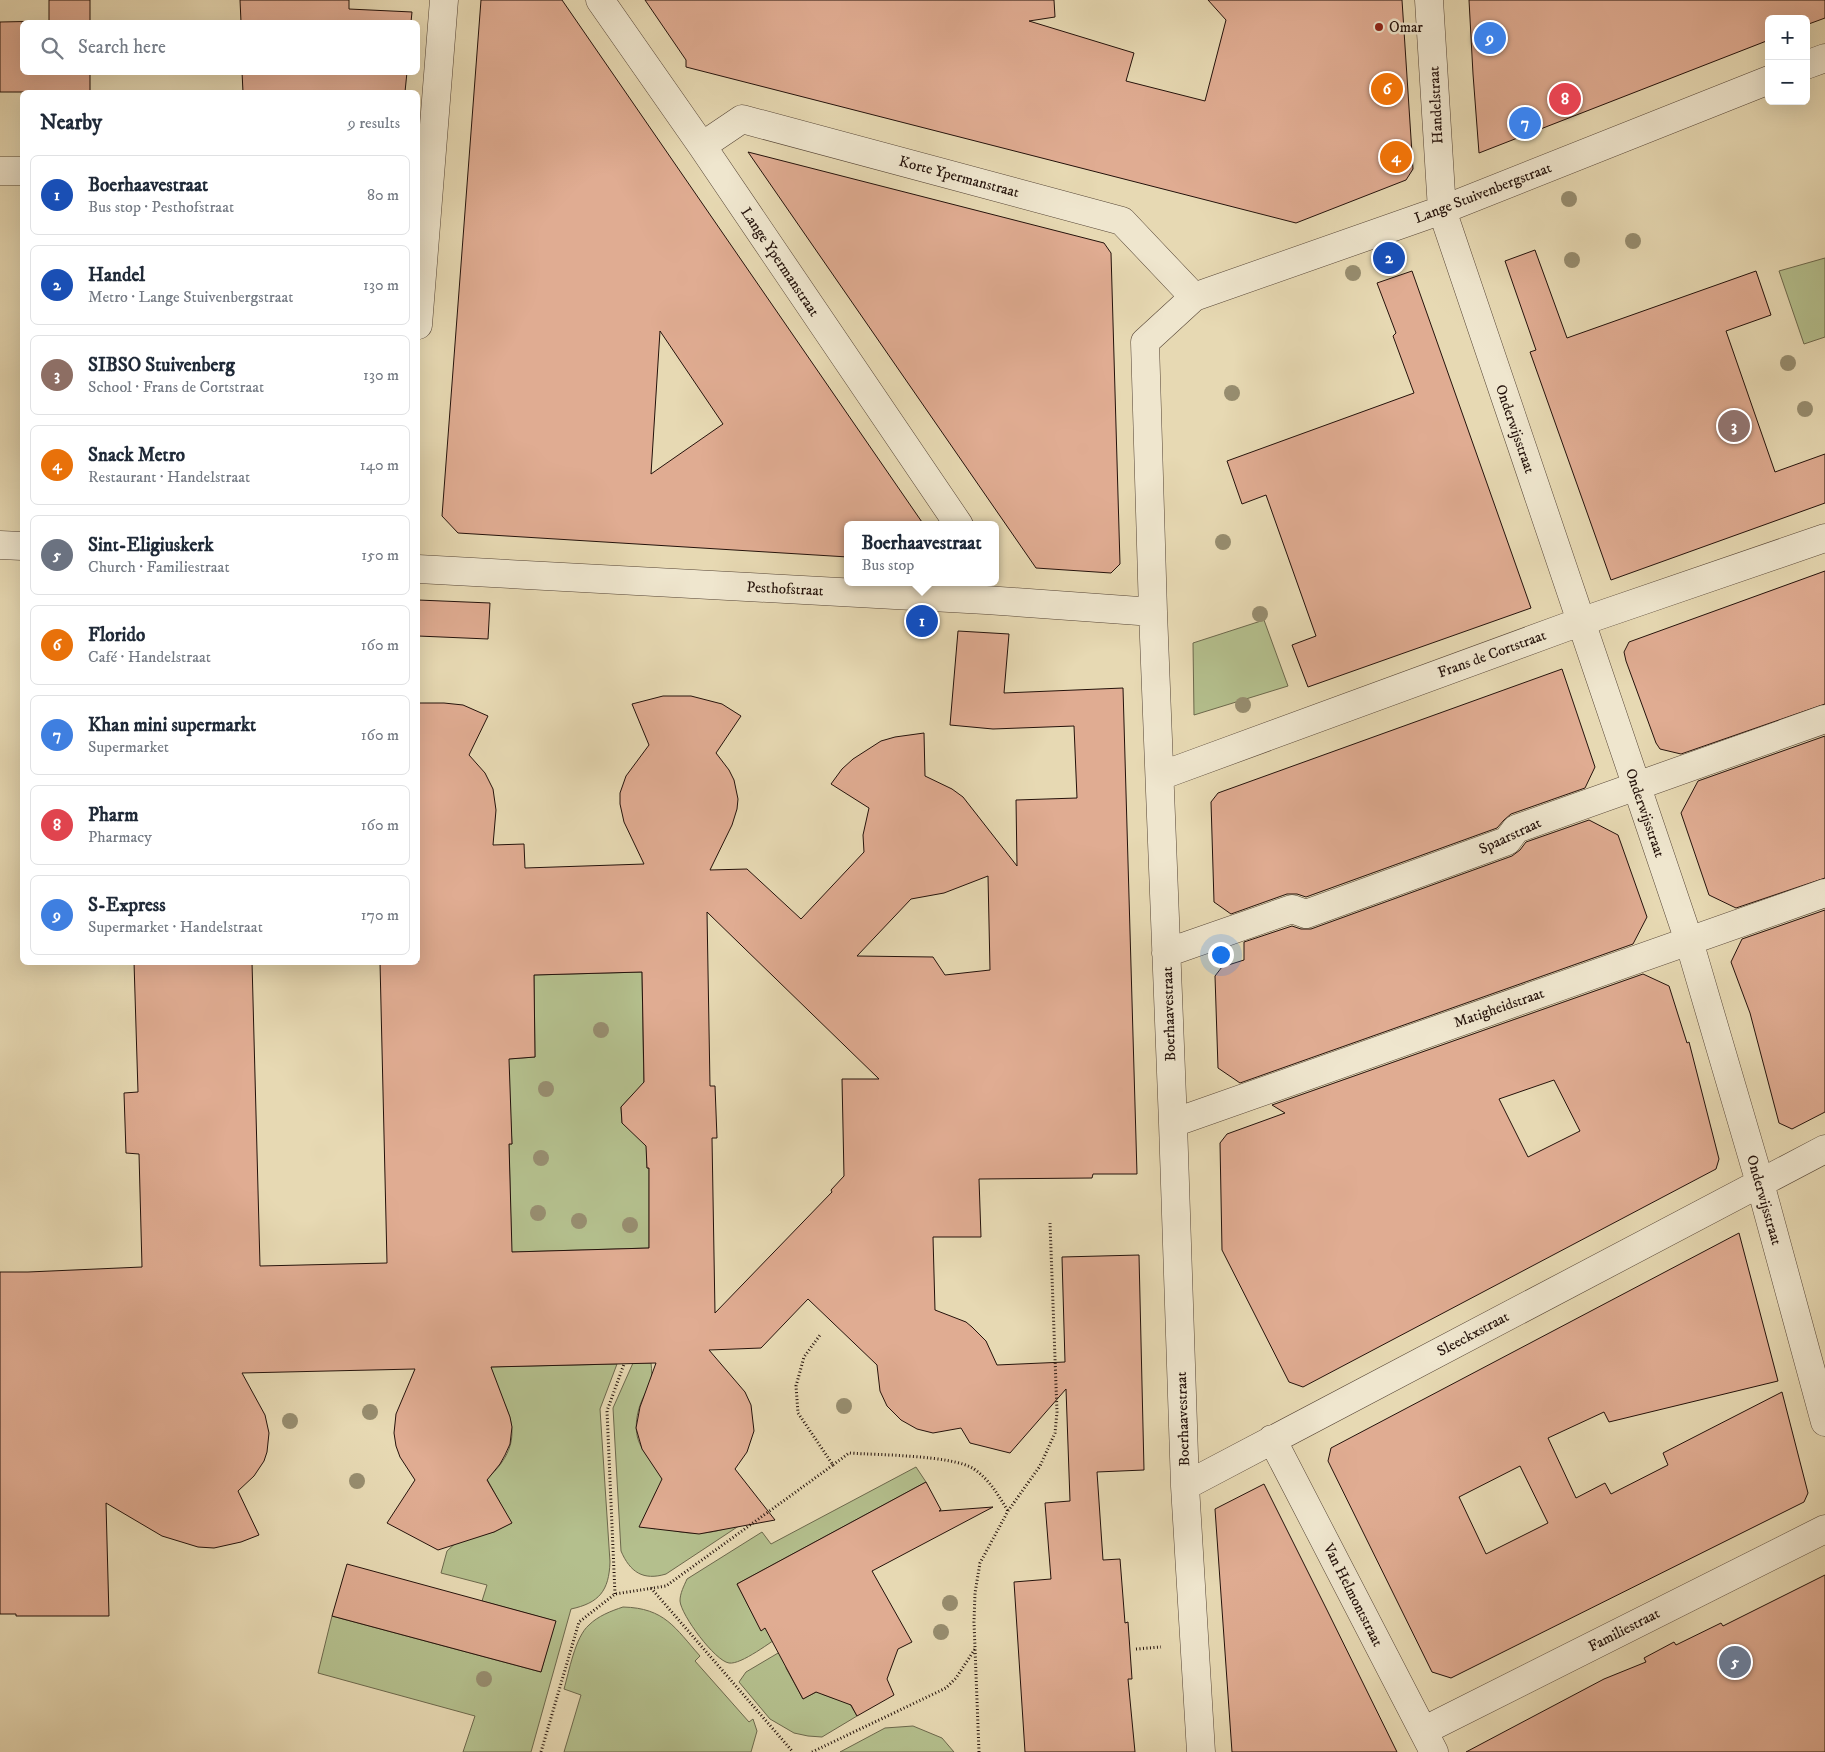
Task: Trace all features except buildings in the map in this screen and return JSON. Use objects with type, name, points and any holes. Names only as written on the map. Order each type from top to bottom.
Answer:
[{"type":"street","points":[[420,274],[424,172],[444,0]]},
{"type":"street","name":"Lange Ypermanstraat","points":[[600,0],[702,146],[956,521]]},
{"type":"street","name":"Handelstraat","points":[[1430,0],[1442,210]]},
{"type":"street","points":[[1810,64],[1825,58]]},
{"type":"street","name":"Lange Stuivenbergstraat","points":[[1194,297],[1442,210],[1765,82]]},
{"type":"street","name":"Korte Ypermanstraat","points":[[702,146],[742,119],[1122,221],[1194,297]]},
{"type":"street","points":[[0,171],[20,171]]},
{"type":"street","name":"Onderwijsstraat","points":[[1442,210],[1689,941],[1760,1183],[1825,1422]]},
{"type":"street","name":"Boerhaavestraat","points":[[1194,297],[1145,342],[1185,1486],[1201,1752]]},
{"type":"street","name":"Frans de Cortstraat","points":[[1160,776],[1580,622],[1825,538]]},
{"type":"street","points":[[0,545],[20,546]]},
{"type":"street","name":"Pesthofstraat","points":[[420,569],[844,586]]},
{"type":"street","name":"Pesthofstraat","points":[[857,586],[986,591],[1153,612]]},
{"type":"street","name":"Spaarstraat","points":[[1166,953],[1292,909],[1306,914],[1507,840],[1516,829],[1825,719]]},
{"type":"street","name":"Matigheidstraat","points":[[1173,1122],[1825,893]]},
{"type":"street","name":"Sleeckxstraat","points":[[1185,1486],[1825,1149]]},
{"type":"street","name":"Van Helmontstraat","points":[[1272,1439],[1428,1741]]},
{"type":"street","name":"Familiestraat","points":[[1428,1741],[1825,1528]]},
{"type":"path","points":[[979,1752],[975,1593],[980,1563],[1008,1511],[1040,1466],[1055,1433],[1057,1412],[1050,1223]]},
{"type":"path","points":[[820,1335],[804,1357],[796,1386],[798,1413],[833,1465]]},
{"type":"path","points":[[616,1594],[607,1411],[624,1364]]},
{"type":"path","points":[[541,1752],[578,1622],[616,1594],[666,1586],[849,1453],[950,1460],[973,1468],[992,1485],[1008,1511]]},
{"type":"path","points":[[651,1588],[793,1752]]},
{"type":"path","points":[[812,1752],[946,1688],[956,1678],[975,1648]]},
{"type":"green space","points":[[1825,258],[1825,337],[1804,344],[1779,271]]},
{"type":"green space","points":[[1264,620],[1288,686],[1194,715],[1193,643]]},
{"type":"green space","points":[[642,972],[644,1094],[632,1095],[621,1107],[622,1123],[646,1133],[647,1168],[649,1168],[649,1248],[481,1253],[511,1234],[509,1144],[512,1144],[507,1059],[535,1057],[534,975]]},
{"type":"green space","points":[[633,1363],[651,1363],[652,1369],[651,1381],[637,1416],[637,1437],[646,1453],[671,1477],[656,1492],[641,1524],[655,1529],[656,1526],[686,1533],[713,1532],[739,1523],[766,1508],[666,1574],[658,1576],[638,1573],[629,1564],[621,1551],[613,1408]]},
{"type":"green space","points":[[617,1364],[600,1409],[610,1562],[609,1572],[605,1588],[601,1594],[589,1603],[571,1609],[531,1752],[463,1752],[475,1716],[318,1673],[332,1616],[541,1672],[555,1621],[482,1601],[487,1585],[441,1573],[447,1551],[459,1540],[494,1532],[511,1523],[487,1479],[500,1464],[508,1450],[512,1437],[507,1411],[485,1367]]},
{"type":"green space","points":[[916,1467],[926,1482],[737,1584],[761,1630],[778,1621],[783,1634],[748,1657],[734,1663],[729,1663],[708,1646],[692,1626],[680,1601],[681,1592],[687,1579],[762,1532],[771,1544]]},
{"type":"green space","points":[[623,1607],[649,1611],[668,1621],[676,1628],[700,1656],[695,1661],[749,1722],[753,1719],[757,1731],[751,1752],[564,1752],[581,1695],[564,1689],[576,1646],[584,1630],[593,1622],[605,1614]]},
{"type":"green space","points":[[790,1646],[786,1668],[803,1699],[820,1690],[822,1694],[833,1698],[843,1692],[857,1716],[822,1737],[794,1733],[770,1719],[739,1682],[746,1672]]},
{"type":"green space","points":[[913,1726],[942,1738],[954,1752],[840,1752],[885,1728]]},
{"type":"place","name":"Omar","points":[[1379,27]]},
{"type":"place","name":"S-Express","points":[[1490,38]]},
{"type":"place","name":"Florido","points":[[1387,89]]},
{"type":"place","name":"Pharm","points":[[1565,99]]},
{"type":"place","name":"Khan mini supermarkt","points":[[1525,123]]},
{"type":"place","name":"Snack Metro","points":[[1396,157]]},
{"type":"place","name":"Handel","points":[[1389,258]]},
{"type":"place","name":"SIBSO Stuivenberg","points":[[1734,426]]},
{"type":"place","name":"Boerhaavestraat","points":[[922,621]]},
{"type":"place","name":"Sint-Eligiuskerk","points":[[1735,1662]]}]
